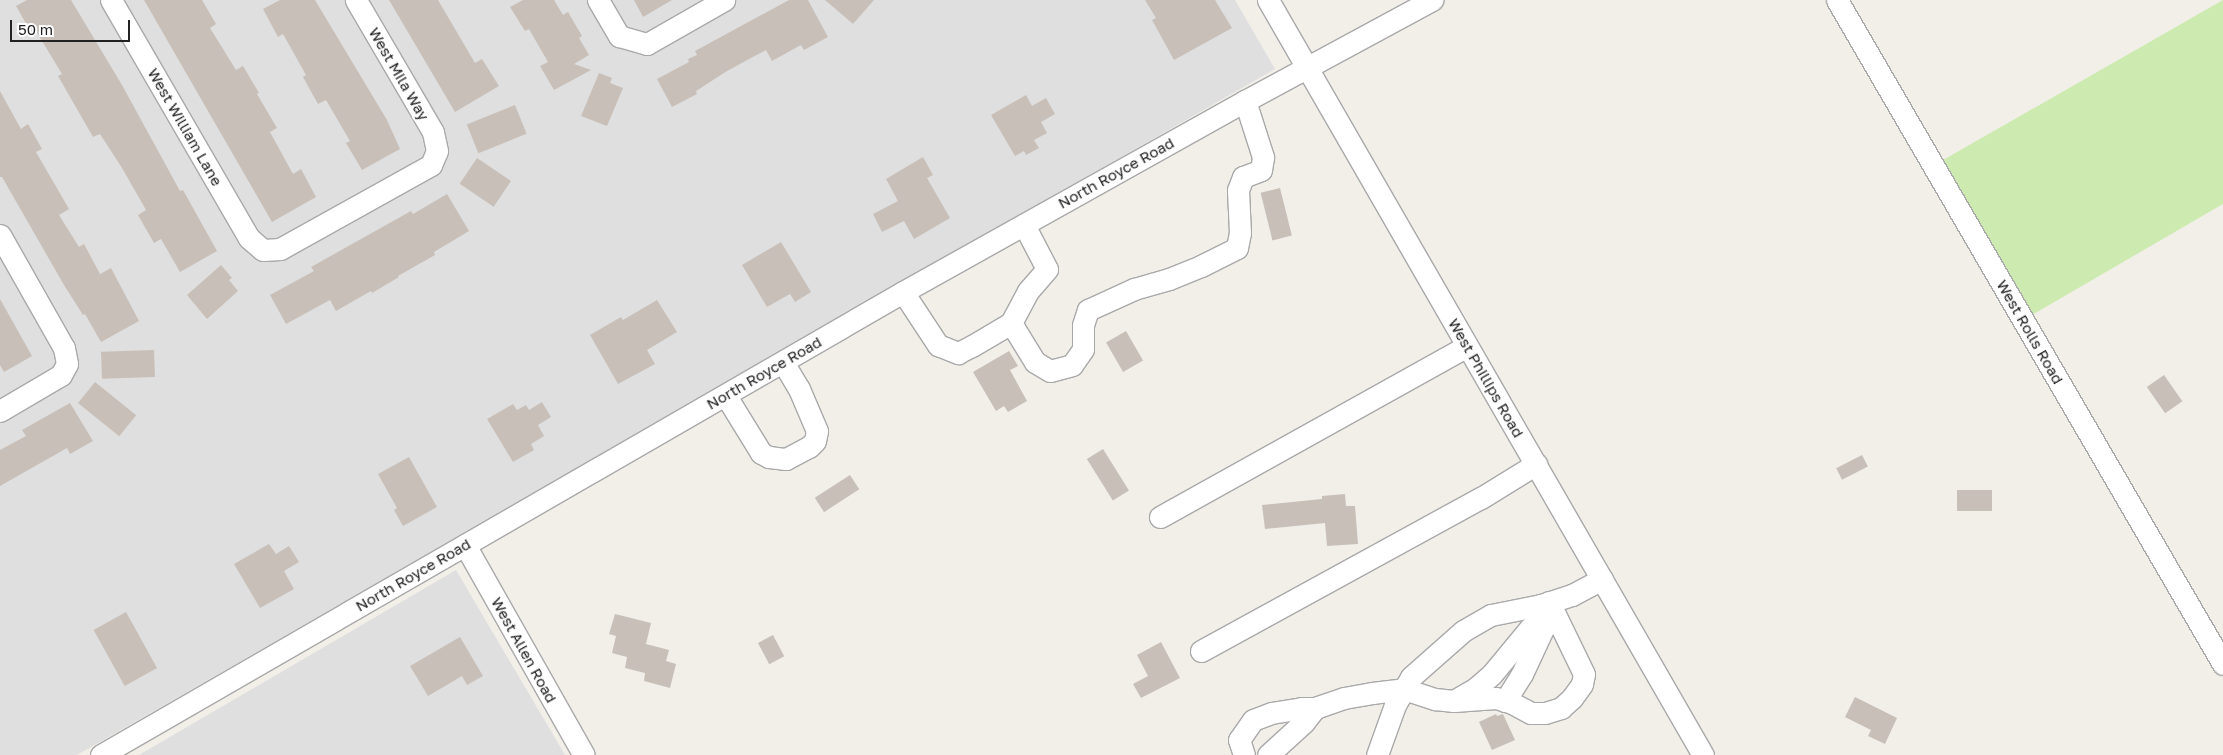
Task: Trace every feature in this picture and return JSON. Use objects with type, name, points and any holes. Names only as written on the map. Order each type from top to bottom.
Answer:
[{"type":"street","name":"West William Lane","points":[[111,0],[249,238],[262,250],[280,249],[431,165],[437,151]]},
{"type":"street","name":"West Mila Way","points":[[356,0],[433,132],[437,151]]},
{"type":"street","points":[[598,0],[619,36],[631,41],[647,44],[724,0]]},
{"type":"street","name":"West Phillips Road","points":[[1268,0],[1602,579],[1698,751]]},
{"type":"street","name":"North Royce Road","points":[[101,755],[726,396],[903,292],[1245,100],[1432,0]]},
{"type":"street","name":"West Rolls Road","points":[[1837,0],[2223,664]]},
{"type":"street","points":[[1011,323],[1035,362],[1050,371],[1072,365],[1083,349],[1083,325],[1088,310],[1134,289],[1202,266],[1237,248],[1240,233],[1238,190],[1243,177],[1261,170],[1263,157],[1245,100]]},
{"type":"street","points":[[903,292],[938,345],[958,353],[1011,323],[1028,291],[1047,269],[1024,225]]},
{"type":"street","points":[[0,235],[64,348],[67,364],[61,375],[0,411]]},
{"type":"street","points":[[1160,517],[1467,346]]},
{"type":"street","points":[[726,396],[761,453],[769,457],[786,458],[809,447],[815,441],[817,431],[799,389],[782,362]]},
{"type":"street","points":[[1201,651],[1481,498],[1536,464]]},
{"type":"street","name":"West Allen Road","points":[[465,545],[584,755]]},
{"type":"street","points":[[1377,755],[1395,705],[1411,677],[1463,631],[1492,615],[1544,609],[1602,579]]},
{"type":"street","points":[[1244,755],[1239,740],[1252,720],[1286,710],[1315,708],[1344,698],[1404,689],[1435,699],[1454,701],[1496,698],[1531,713],[1545,713],[1561,708],[1572,698],[1582,684],[1584,674],[1569,646],[1560,622],[1544,609]]},
{"type":"street","points":[[1505,701],[1522,674],[1538,642],[1543,629],[1544,609]]},
{"type":"street","points":[[1454,701],[1476,688],[1492,674],[1544,609]]},
{"type":"street","points":[[1268,755],[1304,722],[1315,708]]},
{"type":"shaded area","points":[[0,0],[1235,0],[1275,69],[77,755],[0,755]]},
{"type":"shaded area","points":[[456,570],[565,755],[139,755]]},
{"type":"green space","points":[[2223,0],[2223,204],[2032,315],[1943,160]]},
{"type":"building","points":[[27,0],[71,0],[122,85],[180,191],[183,190],[217,251],[180,272],[161,239],[154,243],[138,215],[146,210],[122,168],[100,134],[93,137],[58,76],[62,74],[36,31],[32,34],[16,6]]},
{"type":"building","points":[[144,0],[202,0],[216,24],[210,28],[236,70],[243,66],[259,93],[257,94],[277,128],[270,132],[293,174],[301,169],[316,197],[272,222]]},
{"type":"building","points":[[280,0],[315,0],[387,120],[400,149],[362,170],[346,143],[350,141],[326,100],[318,104],[303,77],[306,75],[283,34],[278,37],[263,9]]},
{"type":"building","points":[[389,0],[438,0],[475,63],[482,59],[499,86],[455,112]]},
{"type":"building","points":[[523,0],[554,0],[563,15],[568,12],[582,36],[579,38],[589,55],[574,64],[591,70],[554,90],[540,66],[548,62],[529,29],[525,31],[510,7]]},
{"type":"building","points":[[634,0],[672,0],[643,17]]},
{"type":"building","points":[[789,0],[808,0],[828,37],[804,50],[801,45],[772,61],[766,50],[727,71],[696,91],[697,94],[672,107],[657,79],[689,62],[688,59],[697,55],[695,51]]},
{"type":"building","points":[[825,0],[874,0],[853,24]]},
{"type":"building","points":[[1145,0],[1215,0],[1232,28],[1174,60],[1152,20],[1156,18]]},
{"type":"building","points":[[599,73],[612,78],[610,83],[623,88],[607,126],[581,116]]},
{"type":"building","points":[[0,91],[21,129],[28,124],[42,149],[36,152],[69,209],[59,215],[79,247],[84,244],[100,274],[111,268],[139,321],[101,342],[85,314],[83,315],[64,285],[2,177],[0,177]]},
{"type":"building","points":[[1026,95],[1032,106],[1046,98],[1055,114],[1041,122],[1047,133],[1034,140],[1039,148],[1026,155],[1024,151],[1015,156],[991,115]]},
{"type":"building","points":[[515,105],[527,134],[478,153],[467,124]]},
{"type":"building","points":[[923,157],[933,175],[927,178],[950,218],[914,239],[904,221],[882,232],[873,214],[898,201],[886,179]]},
{"type":"building","points":[[477,158],[511,181],[494,207],[460,184]]},
{"type":"building","points":[[1280,188],[1292,236],[1272,240],[1261,193]]},
{"type":"building","points":[[447,194],[469,231],[434,252],[435,255],[372,293],[371,291],[336,311],[330,300],[286,324],[270,295],[314,271],[311,267],[411,211],[413,214]]},
{"type":"building","points":[[781,242],[811,292],[795,302],[790,294],[767,307],[742,265]]},
{"type":"building","points":[[221,265],[232,278],[229,280],[238,291],[207,319],[187,295]]},
{"type":"building","points":[[0,299],[32,356],[4,372],[0,365]]},
{"type":"building","points":[[657,300],[677,332],[647,350],[655,364],[618,384],[590,335],[621,317],[623,320]]},
{"type":"building","points":[[1126,331],[1143,360],[1123,372],[1106,343]]},
{"type":"building","points":[[154,350],[155,377],[102,379],[101,352]]},
{"type":"building","points":[[1009,351],[1018,366],[1010,370],[1027,401],[1008,412],[1004,406],[996,411],[973,372]]},
{"type":"building","points":[[2164,375],[2182,401],[2165,413],[2147,387]]},
{"type":"building","points":[[95,382],[136,415],[119,436],[78,403]]},
{"type":"building","points":[[542,402],[551,417],[538,425],[544,436],[531,444],[534,450],[513,462],[487,419],[513,404],[517,410],[526,405],[529,410]]},
{"type":"building","points":[[70,403],[93,441],[70,454],[67,448],[0,486],[0,450],[26,436],[22,430]]},
{"type":"building","points":[[1103,449],[1129,491],[1113,501],[1087,459]]},
{"type":"building","points":[[1862,455],[1868,467],[1842,480],[1836,468]]},
{"type":"building","points":[[409,457],[437,507],[403,526],[394,510],[397,508],[378,474]]},
{"type":"building","points":[[850,475],[859,489],[824,512],[815,498]]},
{"type":"building","points":[[1957,490],[1992,490],[1992,511],[1957,511]]},
{"type":"building","points":[[1345,494],[1346,506],[1355,506],[1358,544],[1327,546],[1325,523],[1265,529],[1262,505],[1322,499],[1322,496]]},
{"type":"building","points":[[269,544],[276,554],[289,546],[299,562],[284,571],[294,589],[260,608],[234,564]]},
{"type":"building","points":[[126,612],[157,668],[125,686],[94,630]]},
{"type":"building","points":[[615,614],[651,623],[646,644],[669,650],[666,661],[676,664],[670,688],[644,681],[645,673],[625,668],[627,657],[612,653],[616,636],[609,634]]},
{"type":"building","points":[[773,635],[784,656],[769,664],[758,643]]},
{"type":"building","points":[[460,637],[483,676],[467,685],[462,676],[428,696],[410,666]]},
{"type":"building","points":[[1161,642],[1180,678],[1141,698],[1133,684],[1148,676],[1137,655]]},
{"type":"building","points":[[1855,697],[1897,718],[1885,744],[1868,736],[1871,730],[1845,717]]},
{"type":"building","points":[[1496,714],[1497,716],[1503,714],[1515,740],[1492,750],[1479,722]]}]
